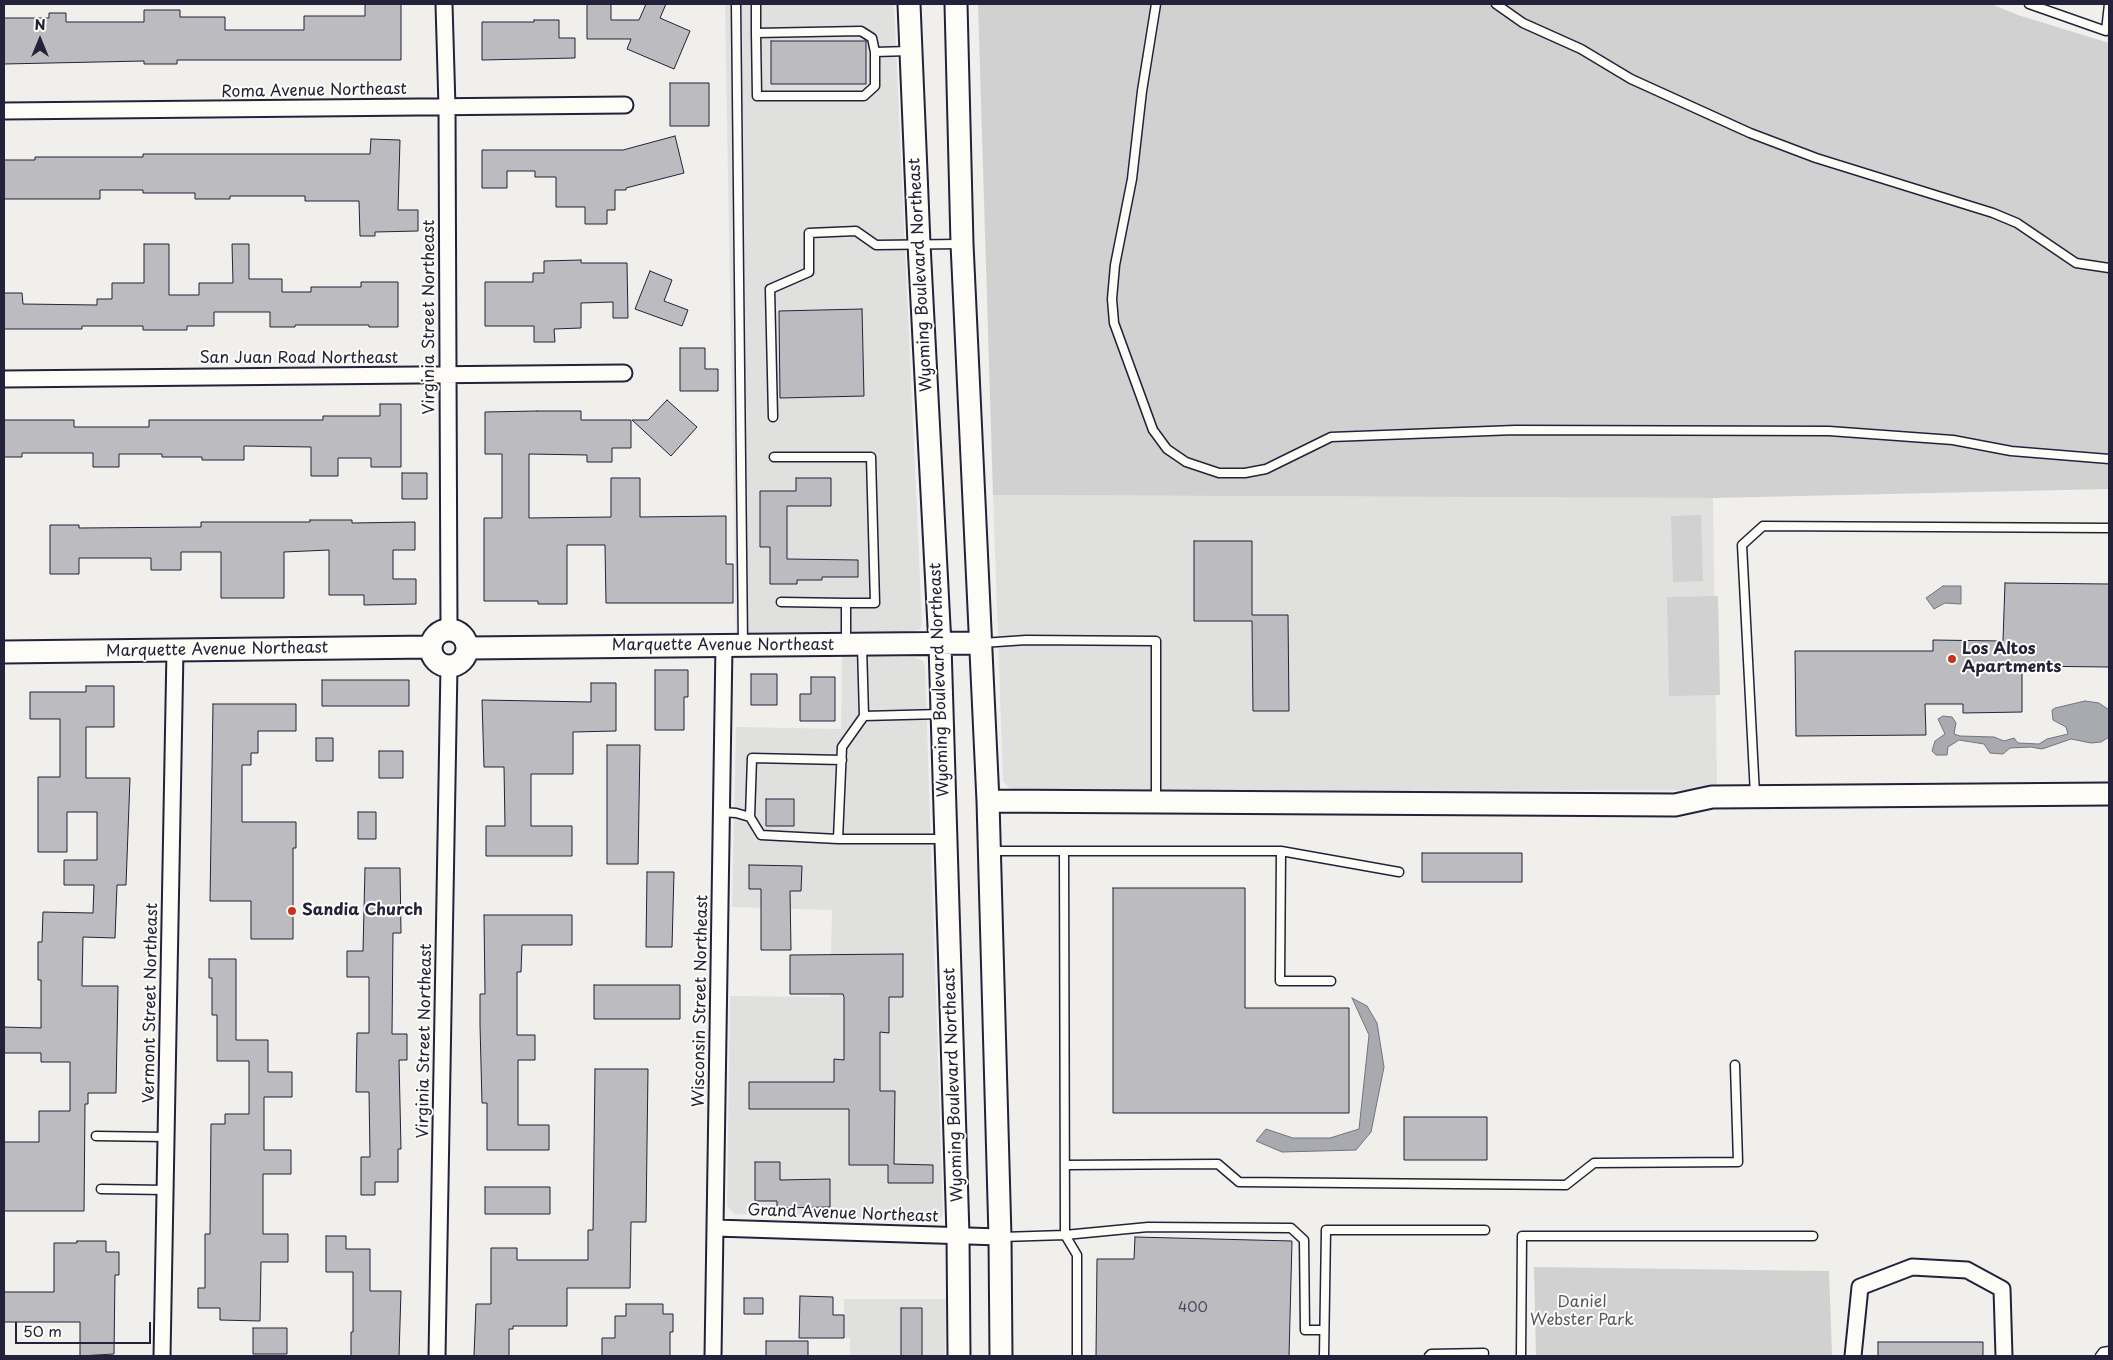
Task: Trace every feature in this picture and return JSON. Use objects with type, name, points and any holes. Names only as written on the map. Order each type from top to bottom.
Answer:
[{"type":"main road","name":"Wyoming Boulevard Northeast","points":[[909,4],[919,244],[940,645],[958,1235],[959,1356]]},
{"type":"main road","points":[[956,4],[962,244],[988,801],[1000,1237],[1001,1356]]},
{"type":"main road","points":[[449,630],[459,633],[464,637],[467,648],[464,658],[455,665],[449,666],[438,662],[432,653],[431,647],[434,637],[438,633],[449,630]]},
{"type":"main road","name":"Marquette Avenue Northeast","points":[[467,648],[940,645],[980,643]]},
{"type":"main road","name":"Marquette Avenue Northeast","points":[[4,652],[431,647]]},
{"type":"main road","points":[[988,801],[1675,806],[1712,797],[2109,794]]},
{"type":"street","name":"Virginia Street Northeast","points":[[444,4],[447,107],[449,630]]},
{"type":"street","name":"Roma Avenue Northeast","points":[[4,111],[625,105]]},
{"type":"street","name":"San Juan Road Northeast","points":[[4,379],[624,373]]},
{"type":"street","name":"Wisconsin Street Northeast","points":[[713,1356],[721,812],[734,645]]},
{"type":"street","name":"Vermont Street Northeast","points":[[162,1356],[175,650]]},
{"type":"street","name":"Virginia Street Northeast","points":[[437,1356],[449,666]]},
{"type":"street","name":"Grand Avenue Northeast","points":[[715,1228],[1000,1237]]},
{"type":"street","points":[[1853,1356],[1860,1287],[1912,1267],[1967,1270],[2002,1289],[2004,1356]]},
{"type":"lane","points":[[734,645],[736,4]]},
{"type":"lane","points":[[756,4],[756,33],[757,96],[864,96],[875,86],[875,52],[872,38],[861,31],[756,33]]},
{"type":"lane","points":[[1156,4],[1142,91],[1132,179],[1115,265],[1112,299],[1114,323],[1153,430],[1167,449],[1186,462],[1219,473],[1245,473],[1266,469],[1331,437],[1515,430],[1828,431],[1953,440],[2011,450],[2109,459]]},
{"type":"lane","points":[[1496,4],[1522,23],[1581,49],[1631,80],[1750,134],[1816,158],[1993,213],[2017,223],[2076,263],[2109,268]]},
{"type":"lane","points":[[2029,4],[2106,31],[2109,4]]},
{"type":"lane","points":[[875,52],[911,51]]},
{"type":"lane","points":[[773,417],[770,289],[809,272],[809,233],[856,232],[876,245],[962,244]]},
{"type":"lane","points":[[774,457],[871,457],[875,602],[781,602]]},
{"type":"lane","points":[[1755,797],[1742,545],[1763,526],[2109,528]]},
{"type":"lane","points":[[838,839],[842,747],[864,716],[846,602]]},
{"type":"lane","points":[[980,643],[1026,640],[1156,641],[1156,802]]},
{"type":"lane","points":[[864,716],[942,714]]},
{"type":"lane","points":[[842,760],[752,758],[750,817],[761,835],[838,839],[946,838]]},
{"type":"lane","points":[[721,812],[736,813],[750,817]]},
{"type":"lane","points":[[989,851],[1281,851],[1399,872]]},
{"type":"lane","points":[[1064,851],[1065,1235],[1077,1255],[1077,1356]]},
{"type":"lane","points":[[1281,851],[1280,981],[1332,981]]},
{"type":"lane","points":[[1065,1165],[1218,1164],[1240,1182],[1566,1185],[1594,1163],[1738,1162],[1735,1066]]},
{"type":"lane","points":[[96,1136],[166,1137]]},
{"type":"lane","points":[[101,1189],[164,1190]]},
{"type":"lane","points":[[1000,1237],[1065,1235],[1148,1227],[1291,1228],[1304,1240],[1305,1330],[1324,1330]]},
{"type":"lane","points":[[1324,1356],[1326,1230],[1485,1230]]},
{"type":"lane","points":[[1521,1356],[1522,1236],[1813,1236]]},
{"type":"lane","points":[[2100,1356],[2103,1352],[2109,1351]]},
{"type":"lane","points":[[1429,1356],[1431,1354],[1484,1353]]},
{"type":"shaded area","points":[[725,4],[894,4],[922,623],[920,629],[914,631],[736,633]]},
{"type":"shaded area","points":[[993,495],[1713,498],[1717,790],[1018,792],[1008,787],[1003,781]]},
{"type":"shaded area","points":[[1943,586],[1961,586],[1961,604],[1945,603],[1934,609],[1926,598]]},
{"type":"shaded area","points":[[842,657],[914,657],[923,661],[925,667],[943,1210],[942,1217],[936,1219],[734,1214],[727,1205],[730,996],[830,997],[832,910],[732,907],[736,727],[841,729]]},
{"type":"shaded area","points":[[2085,701],[2099,703],[2109,710],[2109,737],[2101,742],[2091,743],[2071,739],[2042,749],[2031,747],[2010,748],[2003,754],[1990,753],[1984,744],[1959,740],[1948,747],[1947,755],[1936,755],[1932,751],[1935,741],[1945,734],[1938,719],[1943,716],[1952,717],[1956,723],[1954,734],[1960,736],[1994,737],[2004,741],[2014,738],[2018,743],[2039,744],[2047,739],[2068,734],[2066,727],[2053,720],[2052,710]]},
{"type":"shaded area","points":[[1352,998],[1367,1006],[1377,1023],[1384,1067],[1371,1132],[1356,1150],[1282,1152],[1256,1141],[1266,1129],[1293,1138],[1330,1138],[1359,1129],[1369,1035]]},
{"type":"shaded area","points":[[844,1299],[946,1299],[945,1356],[850,1356],[850,1338],[844,1338]]},
{"type":"green space","points":[[978,4],[1991,4],[2018,15],[2109,43],[2109,489],[1713,498],[993,495]]},
{"type":"green space","points":[[1701,515],[1703,581],[1673,582],[1671,516]]},
{"type":"green space","points":[[1718,596],[1720,695],[1669,696],[1667,597]]},
{"type":"green space","name":"Daniel Webster Park","points":[[1534,1267],[1829,1271],[1832,1356],[1536,1356]]},
{"type":"building","points":[[365,4],[401,4],[401,60],[177,60],[177,64],[144,64],[144,61],[4,64],[4,18],[49,18],[49,13],[66,13],[66,22],[144,22],[144,10],[180,10],[180,17],[225,17],[225,30],[304,30],[304,16],[365,16]]},
{"type":"building","points":[[587,4],[611,4],[611,20],[639,20],[646,4],[666,4],[660,18],[690,31],[674,69],[627,49],[631,39],[587,39]]},
{"type":"building","points":[[534,20],[559,20],[559,38],[575,38],[575,58],[482,60],[482,22],[534,22]]},
{"type":"building","points":[[771,41],[866,41],[866,84],[771,84]]},
{"type":"building","points":[[670,83],[709,83],[709,126],[670,126]]},
{"type":"building","points":[[675,136],[684,173],[626,188],[626,190],[615,190],[615,210],[607,210],[607,224],[585,224],[585,207],[556,207],[556,177],[535,177],[535,171],[507,171],[507,188],[482,188],[482,150],[623,150]]},
{"type":"building","points":[[371,139],[400,140],[398,210],[418,210],[418,231],[375,232],[375,236],[360,236],[359,201],[305,201],[305,196],[230,196],[230,199],[195,199],[195,193],[143,193],[143,190],[100,190],[100,199],[4,199],[4,160],[35,160],[35,157],[143,157],[143,154],[370,154]]},
{"type":"building","points":[[144,244],[169,244],[169,295],[199,295],[199,283],[233,283],[232,244],[249,244],[249,279],[282,279],[282,292],[311,292],[311,287],[361,287],[361,282],[398,282],[398,327],[295,325],[295,327],[270,327],[270,312],[214,312],[214,326],[187,326],[187,330],[143,330],[143,326],[82,326],[82,329],[4,329],[4,293],[22,293],[23,304],[97,305],[97,299],[112,299],[112,283],[144,283]]},
{"type":"building","points":[[581,260],[581,263],[627,263],[628,318],[613,318],[613,302],[581,303],[581,328],[554,329],[555,342],[534,342],[534,326],[485,326],[485,282],[533,282],[533,273],[544,273],[544,261]]},
{"type":"building","points":[[650,271],[672,280],[664,301],[688,310],[682,326],[635,309]]},
{"type":"building","points":[[862,309],[864,396],[780,398],[779,311]]},
{"type":"building","points":[[680,348],[705,348],[705,369],[718,369],[718,391],[680,391]]},
{"type":"building","points":[[667,400],[697,427],[671,456],[632,420],[648,420]]},
{"type":"building","points":[[380,404],[401,404],[401,467],[371,467],[371,458],[338,458],[338,476],[311,476],[311,447],[244,446],[244,460],[202,460],[202,457],[162,457],[162,454],[119,454],[119,467],[93,467],[93,453],[22,453],[22,457],[4,457],[4,420],[74,420],[74,427],[149,427],[149,420],[323,420],[323,416],[380,416]]},
{"type":"building","points":[[581,411],[581,420],[631,420],[631,448],[612,448],[612,462],[587,462],[587,455],[529,454],[529,518],[611,517],[611,478],[640,478],[640,517],[726,516],[726,564],[733,564],[733,603],[606,603],[605,545],[567,545],[567,604],[538,604],[538,601],[484,601],[484,518],[502,518],[502,454],[485,454],[485,412]]},
{"type":"building","points":[[402,473],[427,473],[427,499],[402,499]]},
{"type":"building","points":[[796,478],[831,478],[831,506],[787,506],[787,559],[858,560],[858,577],[822,577],[822,580],[797,580],[797,584],[770,584],[770,547],[760,547],[760,491],[796,491]]},
{"type":"building","points":[[310,520],[352,520],[352,523],[415,522],[415,550],[393,550],[393,579],[416,579],[416,604],[364,605],[364,595],[329,595],[329,550],[284,552],[284,598],[221,598],[221,552],[181,552],[181,570],[151,570],[151,558],[79,558],[79,574],[50,574],[50,525],[79,525],[79,528],[201,527],[201,522],[310,522]]},
{"type":"building","points":[[1194,541],[1252,541],[1252,615],[1288,615],[1289,711],[1253,711],[1252,621],[1194,621]]},
{"type":"building","name":"Los Altos Apartments","points":[[2005,583],[2109,584],[2109,667],[2022,666],[2022,712],[1963,713],[1963,704],[1925,704],[1926,735],[1796,736],[1795,651],[1933,651],[1933,640],[2003,641]]},
{"type":"building","points":[[655,670],[688,670],[688,697],[684,697],[684,730],[655,730]]},
{"type":"building","points":[[751,674],[777,674],[777,705],[751,705]]},
{"type":"building","points":[[811,677],[835,677],[835,721],[800,721],[800,694],[811,694]]},
{"type":"building","points":[[322,680],[409,680],[409,706],[322,706]]},
{"type":"building","points":[[591,683],[616,683],[616,731],[573,732],[573,774],[531,774],[531,826],[572,826],[572,856],[486,856],[486,826],[505,826],[504,767],[484,767],[482,700],[591,702]]},
{"type":"building","points":[[86,686],[114,686],[114,727],[86,727],[86,778],[130,778],[126,885],[117,885],[115,938],[83,937],[82,986],[118,986],[116,1093],[88,1093],[88,1104],[85,1104],[84,1211],[4,1211],[4,1142],[39,1142],[39,1111],[70,1111],[70,1062],[41,1062],[41,1053],[4,1053],[4,1027],[41,1028],[41,980],[38,980],[38,942],[42,942],[43,912],[93,913],[94,885],[64,885],[64,860],[97,860],[97,812],[67,812],[67,852],[38,852],[38,777],[60,777],[60,719],[30,719],[30,692],[86,692]]},
{"type":"building","points":[[213,704],[296,704],[296,731],[258,731],[258,753],[251,753],[251,765],[242,765],[242,822],[296,822],[296,848],[293,848],[293,939],[251,939],[251,901],[210,901]]},
{"type":"building","points":[[316,738],[333,738],[333,761],[316,761]]},
{"type":"building","points":[[607,745],[640,745],[638,864],[607,864]]},
{"type":"building","points":[[379,751],[403,751],[403,778],[379,778]]},
{"type":"building","points":[[766,799],[794,799],[794,826],[766,826]]},
{"type":"building","points":[[358,812],[376,812],[376,839],[358,839]]},
{"type":"building","points":[[1422,853],[1522,853],[1522,882],[1422,882]]},
{"type":"building","points":[[749,865],[802,866],[801,891],[790,891],[791,950],[761,950],[761,889],[749,889]]},
{"type":"building","points":[[365,868],[400,868],[401,933],[393,933],[392,1034],[407,1034],[407,1060],[399,1060],[401,1149],[398,1149],[398,1182],[375,1182],[375,1195],[361,1195],[361,1157],[370,1157],[369,1092],[356,1092],[357,1033],[369,1033],[369,977],[347,977],[347,951],[363,951]]},
{"type":"building","points":[[647,872],[674,872],[672,947],[646,947]]},
{"type":"building","points":[[1113,888],[1245,888],[1245,1008],[1349,1008],[1349,1113],[1113,1113]]},
{"type":"building","points":[[484,915],[572,915],[572,945],[522,945],[521,972],[517,972],[517,1035],[535,1035],[535,1060],[518,1060],[518,1125],[549,1125],[549,1150],[487,1150],[487,1103],[482,1103],[480,1025],[480,994],[485,994]]},
{"type":"building","points":[[903,954],[903,997],[889,997],[889,1033],[880,1032],[880,1091],[895,1091],[894,1164],[933,1165],[933,1183],[888,1183],[888,1165],[849,1165],[849,1109],[749,1109],[749,1082],[834,1082],[834,1059],[844,1060],[843,994],[790,994],[790,955]]},
{"type":"building","points":[[209,959],[236,959],[236,1040],[268,1040],[268,1072],[292,1072],[292,1097],[264,1097],[264,1150],[291,1150],[291,1174],[263,1174],[263,1234],[288,1234],[288,1262],[261,1262],[260,1321],[220,1320],[220,1308],[198,1308],[198,1288],[205,1288],[205,1234],[210,1234],[211,1124],[225,1124],[225,1114],[249,1114],[249,1061],[217,1061],[217,1015],[212,1015],[212,978],[209,978]]},
{"type":"building","points":[[594,985],[680,985],[680,1019],[594,1019]]},
{"type":"building","points":[[595,1069],[648,1069],[646,1222],[631,1222],[630,1288],[567,1288],[567,1326],[513,1326],[513,1329],[509,1329],[509,1356],[474,1356],[476,1304],[491,1304],[491,1248],[517,1248],[517,1260],[588,1260],[588,1230],[593,1230]]},
{"type":"building","points":[[1404,1117],[1487,1117],[1487,1160],[1404,1160]]},
{"type":"building","points":[[755,1162],[780,1162],[780,1180],[830,1179],[830,1207],[777,1208],[777,1201],[755,1201]]},
{"type":"building","points":[[485,1187],[550,1187],[550,1214],[485,1214]]},
{"type":"building","points":[[326,1236],[346,1236],[346,1249],[370,1249],[370,1291],[401,1291],[399,1356],[351,1356],[353,1272],[326,1272]]},
{"type":"building","points":[[1135,1237],[1292,1241],[1289,1356],[1096,1356],[1097,1259],[1134,1259]]},
{"type":"building","points":[[77,1241],[106,1241],[106,1252],[119,1252],[119,1275],[115,1275],[114,1354],[80,1356],[80,1322],[4,1322],[4,1292],[54,1292],[54,1243],[77,1243]]},
{"type":"building","points":[[800,1296],[833,1297],[833,1315],[844,1315],[844,1338],[799,1338]]},
{"type":"building","points":[[744,1298],[763,1298],[763,1314],[744,1314]]},
{"type":"building","points":[[626,1304],[663,1304],[663,1314],[673,1314],[673,1332],[670,1332],[670,1356],[602,1356],[602,1338],[615,1338],[615,1316],[626,1316]]},
{"type":"building","points":[[901,1308],[922,1308],[922,1356],[901,1356]]},
{"type":"building","points":[[253,1328],[287,1328],[287,1354],[253,1354]]},
{"type":"building","points":[[766,1341],[808,1341],[808,1356],[766,1356]]},
{"type":"building","points":[[1878,1342],[1983,1342],[1983,1356],[1878,1356]]},
{"type":"place","name":"Los Altos Apartments","points":[[1952,659]]},
{"type":"place","name":"Sandia Church","points":[[292,911]]}]
